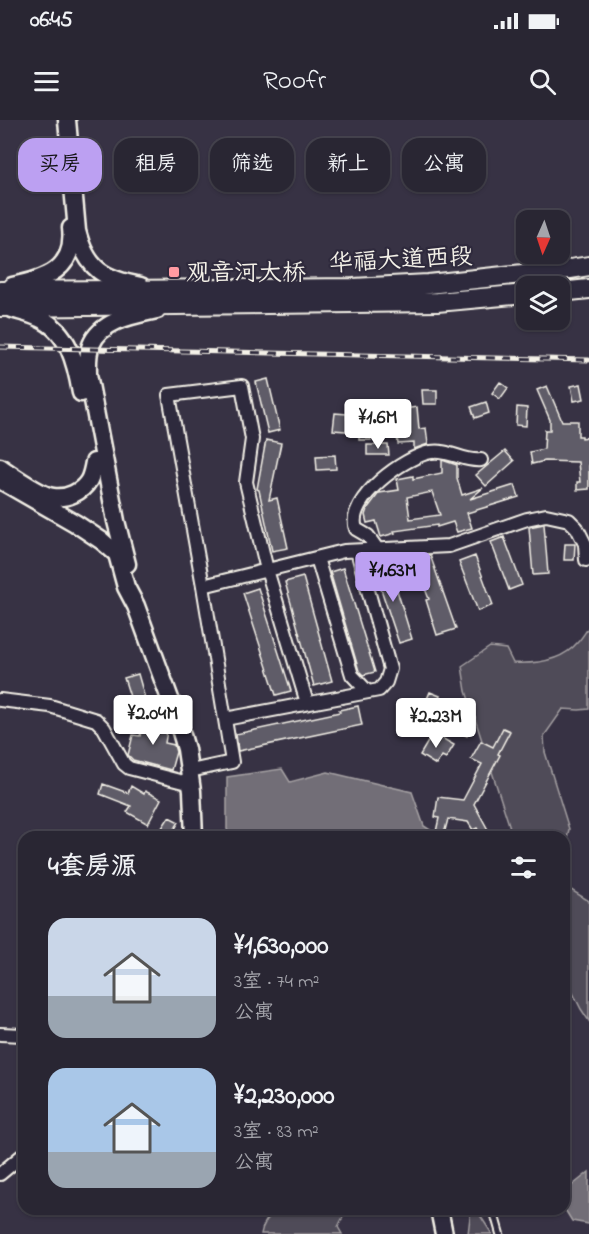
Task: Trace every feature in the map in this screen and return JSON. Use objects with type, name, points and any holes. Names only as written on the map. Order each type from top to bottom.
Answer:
[{"type":"main road","points":[[1,299],[58,269],[71,246],[72,234],[57,120]]},
{"type":"main road","points":[[67,120],[77,231],[86,256],[93,266],[115,279],[160,289]]},
{"type":"main road","name":"华福大道西段","points":[[1,299],[160,289],[353,288],[428,284],[589,266]]},
{"type":"main road","points":[[570,291],[589,289]]},
{"type":"main road","name":"华福大道西段","points":[[1,299],[177,305],[437,302],[516,295]]},
{"type":"main road","points":[[1,299],[53,327],[63,337],[71,351],[104,517],[126,587],[136,606]]},
{"type":"main road","points":[[177,305],[127,317],[101,332],[91,344],[88,374],[116,521],[136,606],[186,749],[194,831]]},
{"type":"main road","points":[[0,467],[51,497],[59,497],[77,493],[84,486],[90,478],[94,462]]},
{"type":"main road","points":[[0,480],[75,523],[117,554]]},
{"type":"main road","points":[[440,1215],[444,1234]]},
{"type":"street","points":[[0,700],[50,706],[96,720],[105,728],[124,764],[129,768],[190,777],[232,762],[169,395],[242,386],[252,439],[246,482],[267,570],[308,703]]},
{"type":"street","points":[[378,550],[368,536],[356,529],[353,519],[361,501],[376,484],[392,471],[419,455],[431,452],[446,452],[470,460],[481,460]]},
{"type":"street","points":[[203,586],[344,552],[449,546],[527,519],[546,515],[569,520],[577,528],[585,544],[586,560]]},
{"type":"street","points":[[225,719],[379,690],[386,682],[390,669],[357,551]]},
{"type":"street","points":[[317,558],[352,675],[368,692]]},
{"type":"street","points":[[0,1034],[18,1035]]},
{"type":"street","points":[[0,1174],[18,1159]]},
{"type":"lane","points":[[495,1215],[500,1234]]},
{"type":"shaded area","points":[[589,627],[589,709],[563,709],[544,736],[545,752],[569,831],[511,831],[466,691],[462,666],[490,647],[506,649],[513,663],[530,663],[556,658],[579,641]]},
{"type":"shaded area","points":[[282,769],[290,782],[328,772],[412,792],[424,826],[432,831],[228,831],[227,777]]},
{"type":"shaded area","points":[[570,889],[589,901],[589,1021],[570,987]]},
{"type":"shaded area","points":[[589,1172],[589,1224],[572,1221],[568,1215],[570,1187]]},
{"type":"shaded area","points":[[273,1215],[343,1215],[338,1227],[342,1234],[261,1234]]},
{"type":"shaded area","points":[[470,1215],[480,1215],[492,1234],[468,1234]]},
{"type":"building","points":[[268,379],[280,430],[268,433],[256,382]]},
{"type":"building","points":[[500,382],[508,388],[500,399],[492,393]]},
{"type":"building","points":[[581,384],[584,399],[574,401],[571,386]]},
{"type":"building","points":[[547,386],[562,421],[578,421],[578,436],[589,437],[589,489],[577,490],[577,482],[580,482],[578,462],[545,461],[532,464],[530,452],[544,449],[545,430],[550,430],[550,420],[537,390]]},
{"type":"building","points":[[422,390],[437,390],[437,404],[423,404]]},
{"type":"building","points":[[378,401],[396,408],[393,415],[379,410],[379,429],[371,429],[371,440],[359,440],[359,432],[333,430],[335,413],[347,414],[347,419],[371,418]]},
{"type":"building","points":[[486,402],[489,413],[475,418],[471,407]]},
{"type":"building","points":[[417,407],[419,429],[426,428],[428,444],[414,449],[414,443],[398,444],[397,436],[406,435],[404,409]]},
{"type":"building","points":[[517,407],[527,408],[526,426],[516,425]]},
{"type":"building","points":[[266,440],[281,443],[269,500],[277,498],[288,548],[272,551],[257,489]]},
{"type":"building","points":[[367,445],[388,445],[389,455],[367,455]]},
{"type":"building","points":[[505,451],[514,461],[486,486],[476,475]]},
{"type":"building","points":[[335,455],[336,469],[317,470],[316,456]]},
{"type":"building","points":[[442,460],[457,465],[457,478],[462,495],[483,488],[470,499],[515,485],[519,497],[467,513],[472,528],[457,532],[453,522],[437,527],[437,525],[394,531],[395,533],[381,537],[376,521],[367,523],[365,515],[367,509],[379,493],[399,490],[397,479],[413,476],[413,479],[442,473]],"holes":[[[432,492],[440,515],[410,519],[407,497]]]},
{"type":"building","points":[[544,524],[548,574],[533,575],[529,527]]},
{"type":"building","points":[[504,537],[522,585],[509,590],[491,542]]},
{"type":"building","points":[[565,544],[575,544],[574,560],[564,560]]},
{"type":"building","points":[[430,555],[456,629],[437,635],[426,600],[429,599],[414,560]]},
{"type":"building","points":[[475,556],[493,605],[478,611],[459,562]]},
{"type":"building","points":[[389,564],[412,639],[399,643],[374,568]]},
{"type":"building","points":[[343,568],[375,672],[363,675],[359,671],[330,572]]},
{"type":"building","points":[[303,577],[332,681],[314,686],[285,582]]},
{"type":"building","points":[[258,588],[291,691],[276,695],[243,593]]},
{"type":"building","points":[[138,674],[146,702],[133,706],[124,678]]},
{"type":"building","points":[[430,692],[440,696],[429,720],[418,715],[412,726],[398,720],[405,703],[423,708]]},
{"type":"building","points":[[358,706],[362,725],[238,751],[236,734],[340,712],[339,710]]},
{"type":"building","points":[[460,712],[475,718],[467,736],[452,729]]},
{"type":"building","points":[[144,720],[168,725],[165,743],[174,745],[176,752],[171,770],[133,760],[128,755],[133,735],[140,736]]},
{"type":"building","points":[[503,728],[510,731],[474,804],[489,831],[479,831],[477,828],[473,830],[468,822],[448,819],[445,831],[436,831],[439,818],[435,817],[438,797],[463,800],[482,764],[471,759],[481,741],[493,747]]},
{"type":"building","points":[[433,733],[454,745],[446,758],[442,756],[436,765],[420,755]]},
{"type":"building","points":[[103,784],[128,793],[131,786],[144,794],[145,791],[161,799],[148,824],[127,812],[131,806],[100,794]]},
{"type":"building","points":[[169,817],[179,822],[174,831],[160,831]]},
{"type":"railway","points":[[0,347],[589,360]]},
{"type":"place","name":"观音河大桥","points":[[174,272]]}]
